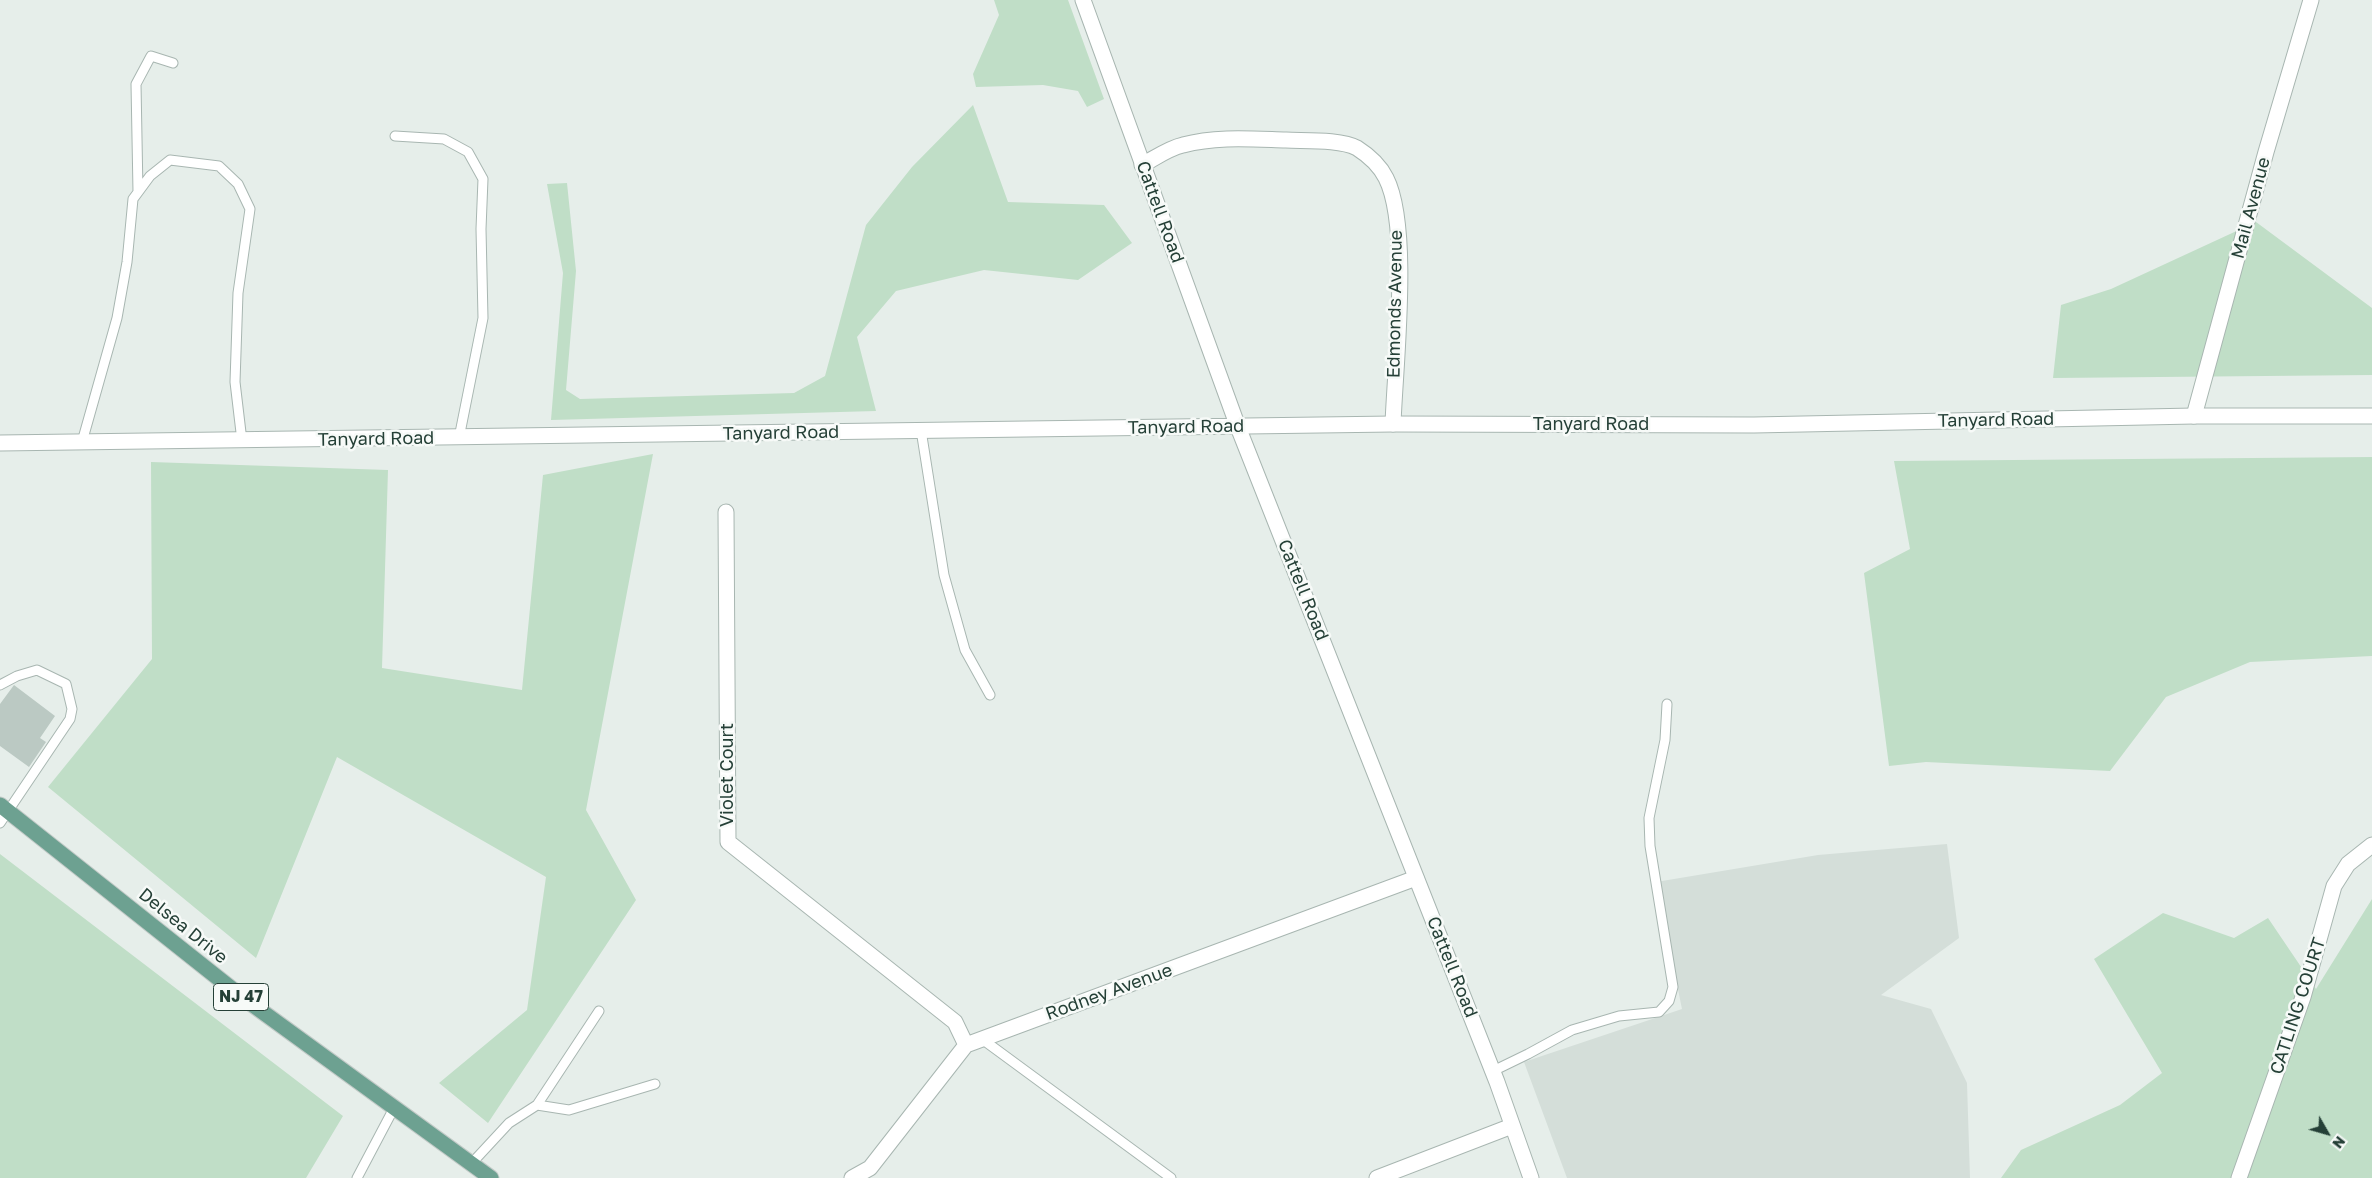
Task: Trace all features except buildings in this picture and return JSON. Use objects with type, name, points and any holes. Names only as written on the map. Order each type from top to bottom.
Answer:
[{"type":"main road","name":"Delsea Drive","points":[[3,813],[242,998],[491,1178]]},
{"type":"street","name":"Cattell Road","points":[[1082,0],[1238,427],[1493,1070],[1531,1178]]},
{"type":"street","name":"Mail Avenue","points":[[2194,416],[2266,152],[2311,0]]},
{"type":"street","name":"Edmonds Avenue","points":[[1142,165],[1182,145],[1224,139],[1334,143],[1355,147],[1372,160],[1386,178],[1393,198],[1398,242],[1398,307],[1393,424]]},
{"type":"street","name":"Tanyard Road","points":[[0,443],[1393,424],[1754,425],[2194,416],[2372,416]]},
{"type":"street","name":"Violet Court","points":[[726,512],[728,842],[955,1022],[966,1045]]},
{"type":"street","name":"CATLING COURT","points":[[2239,1178],[2303,997],[2334,886],[2348,864],[2372,845]]},
{"type":"street","name":"Rodney Avenue","points":[[966,1045],[1416,878]]},
{"type":"street","points":[[852,1178],[870,1168],[966,1045]]},
{"type":"street","points":[[1377,1178],[1512,1126]]},
{"type":"lane","points":[[138,192],[136,84],[150,56],[173,63]]},
{"type":"lane","points":[[395,136],[444,138],[468,152],[483,179],[481,229],[483,318],[460,438]]},
{"type":"lane","points":[[82,442],[117,318],[127,262],[133,199],[150,176],[170,160],[219,166],[238,184],[250,209],[238,293],[235,382],[242,441]]},
{"type":"lane","points":[[921,430],[944,576],[966,650],[990,695]]},
{"type":"lane","points":[[0,685],[17,676],[37,670],[66,684],[72,709],[70,719],[3,813]]},
{"type":"lane","points":[[1493,1070],[1528,1054],[1572,1030],[1619,1016],[1659,1012],[1669,1001],[1673,987],[1650,846],[1649,818],[1665,740],[1667,704]]},
{"type":"lane","points":[[472,1164],[509,1123],[537,1104],[599,1010]]},
{"type":"lane","points":[[982,1039],[1170,1178]]},
{"type":"lane","points":[[537,1104],[569,1110],[655,1084]]},
{"type":"lane","points":[[357,1178],[394,1108]]},
{"type":"shaded area","points":[[1947,844],[1959,938],[1881,995],[1931,1009],[1967,1083],[1970,1178],[1567,1178],[1524,1062],[1682,1009],[1656,882],[1818,855]]},
{"type":"green space","points":[[994,0],[1068,0],[1104,99],[1087,107],[1078,91],[1043,85],[976,87],[973,74],[999,15]]},
{"type":"green space","points":[[973,105],[1008,202],[1104,205],[1132,243],[1078,280],[984,270],[896,291],[857,337],[876,411],[551,420],[563,273],[547,184],[567,183],[576,271],[566,390],[580,399],[794,393],[825,376],[866,225],[912,167]]},
{"type":"green space","points":[[2256,222],[2372,308],[2372,375],[2053,378],[2061,305],[2111,289]]},
{"type":"green space","points":[[653,454],[586,810],[636,900],[488,1123],[439,1083],[527,1010],[546,877],[337,757],[256,958],[48,787],[152,659],[151,462],[388,470],[382,668],[522,690],[543,475]]},
{"type":"green space","points":[[2372,457],[2372,656],[2250,662],[2166,697],[2110,771],[1926,762],[1889,766],[1864,573],[1910,549],[1894,461]]},
{"type":"green space","points":[[0,854],[343,1116],[306,1178],[0,1178]]},
{"type":"green space","points":[[2372,899],[2372,1178],[2001,1178],[2021,1150],[2120,1105],[2162,1073],[2094,959],[2163,913],[2234,938],[2268,918],[2316,989]]}]
